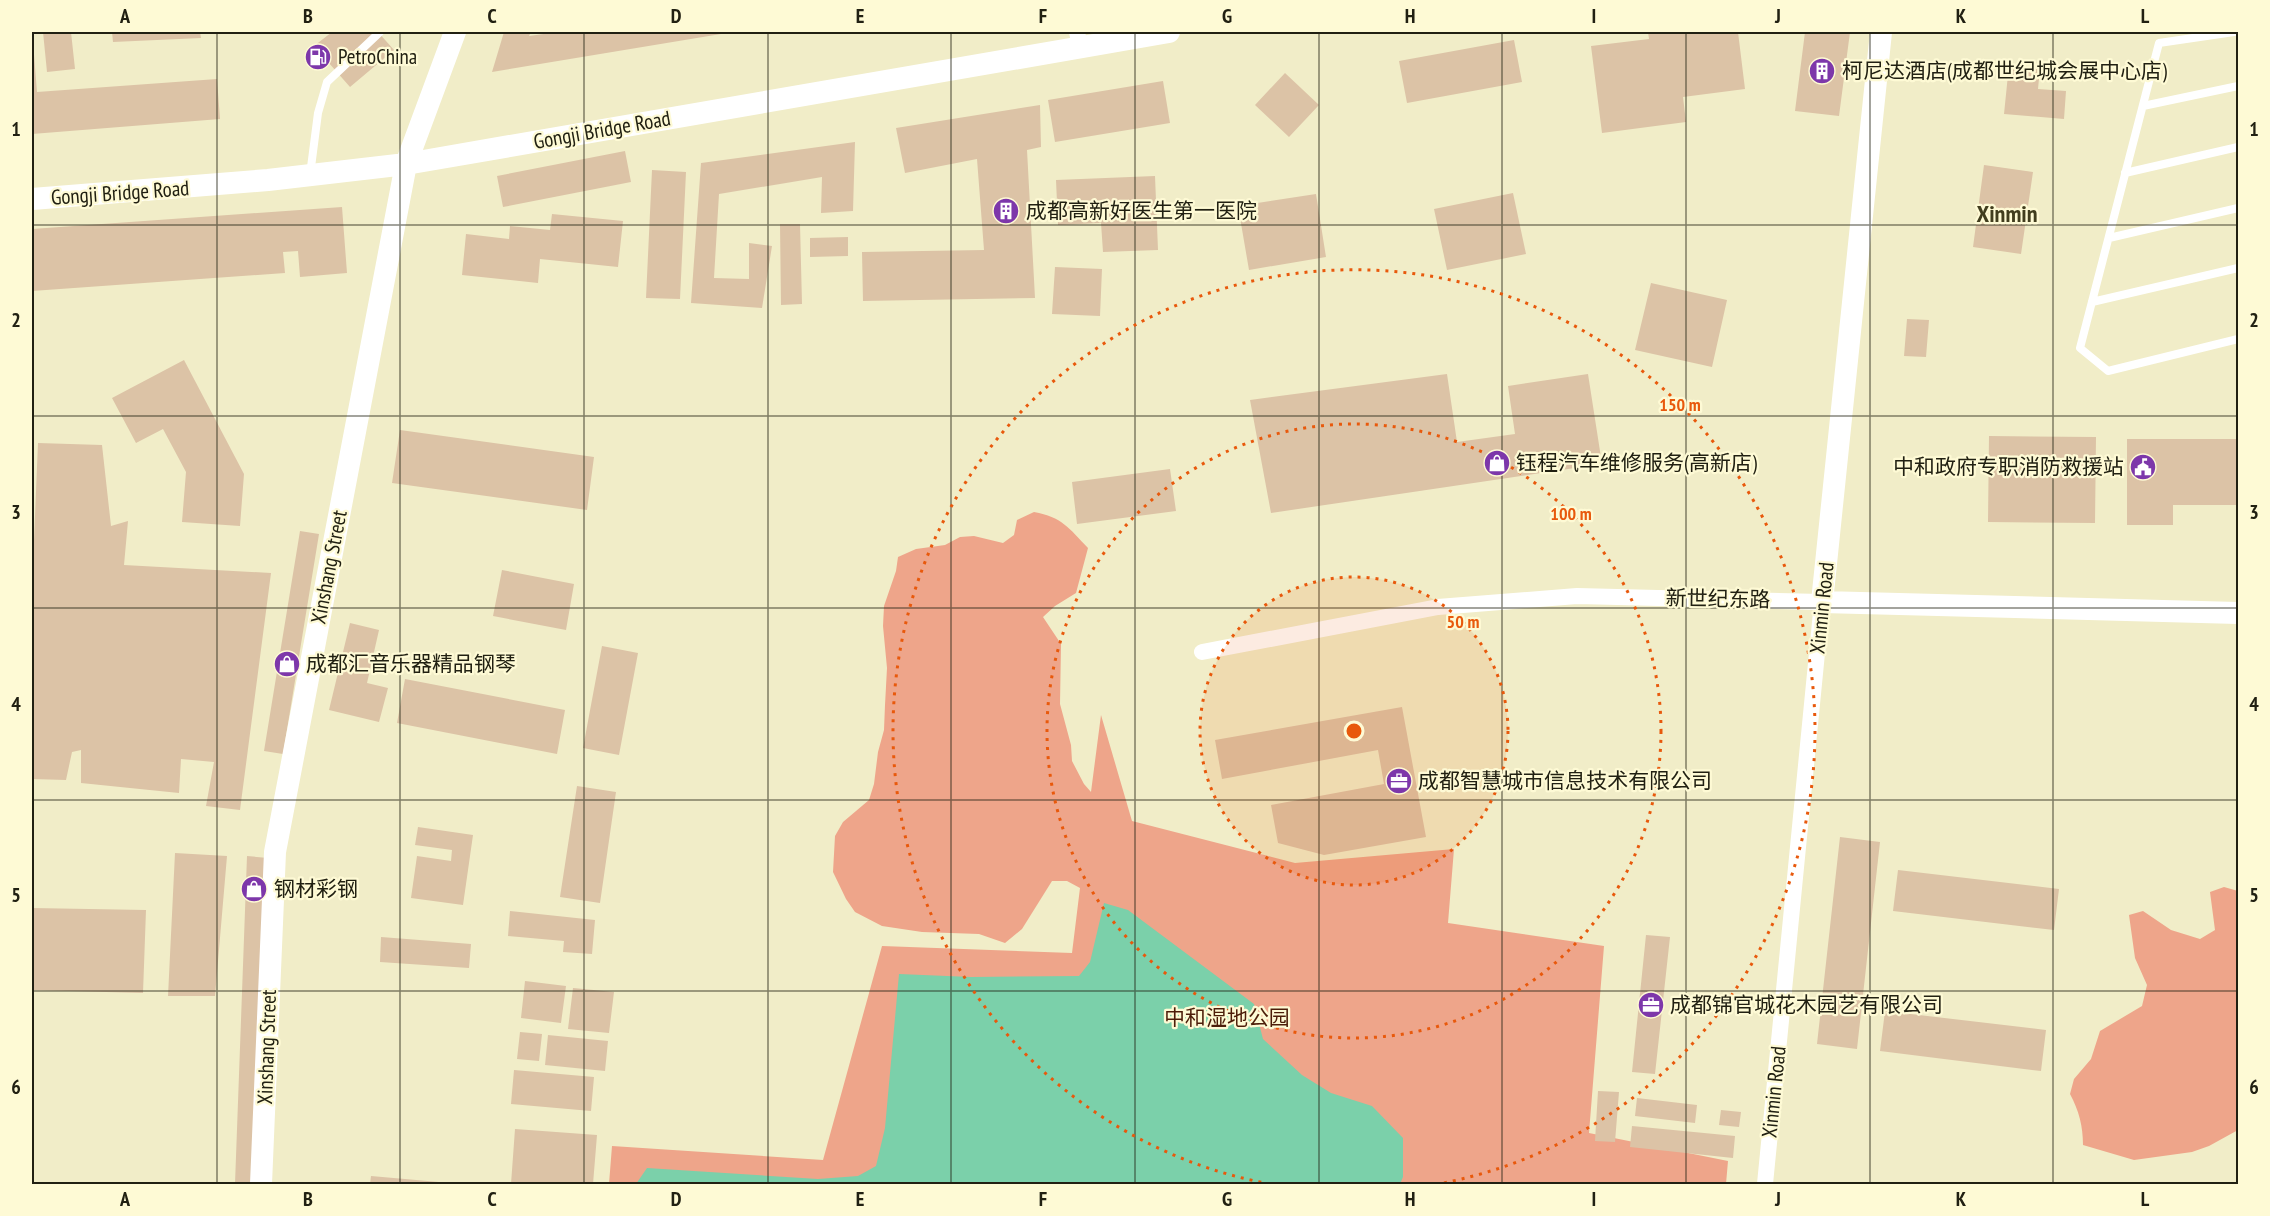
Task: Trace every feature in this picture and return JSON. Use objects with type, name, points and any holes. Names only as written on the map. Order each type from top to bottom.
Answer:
[{"type":"main road","name":"Xinshang Street","points":[[261,1185],[275,852],[406,164],[455,32]]},
{"type":"main road","name":"Gongji Bridge Road","points":[[32,199],[310,176],[406,164],[1078,39],[1169,32]]},
{"type":"main road","name":"Xinmin Road","points":[[1822,602],[1881,32]]},
{"type":"main road","name":"新世纪东路","points":[[1822,602],[2238,613]]},
{"type":"street","name":"新世纪东路","points":[[1202,652],[1438,607],[1484,603],[1577,596],[1822,602]]},
{"type":"street","name":"Xinmin Road","points":[[1765,1185],[1822,602]]},
{"type":"lane","points":[[310,176],[318,114],[327,81],[380,32]]},
{"type":"lane","points":[[2234,32],[2159,43],[2080,348],[2108,371],[2238,339]]},
{"type":"lane","points":[[2143,106],[2238,86]]},
{"type":"lane","points":[[2125,173],[2238,147]]},
{"type":"lane","points":[[2109,238],[2238,208]]},
{"type":"lane","points":[[2092,302],[2238,268]]},
{"type":"green space","name":"中和湿地公园","points":[[1034,512],[1058,520],[1088,548],[1076,593],[1055,606],[1043,617],[1061,644],[1060,704],[1071,745],[1072,761],[1091,792],[1101,715],[1132,821],[1295,863],[1454,849],[1448,923],[1604,946],[1589,1133],[1728,1161],[1726,1184],[609,1184],[612,1146],[823,1160],[882,946],[1072,953],[1080,888],[1067,881],[1052,881],[1022,929],[1005,943],[979,934],[922,932],[882,926],[855,912],[833,872],[835,836],[843,822],[869,800],[874,784],[878,752],[884,730],[887,668],[883,626],[884,606],[896,571],[898,557],[916,549],[945,545],[960,537],[974,536],[1003,543],[1014,535],[1017,520]]},
{"type":"green space","points":[[2224,887],[2238,891],[2238,1130],[2209,1146],[2192,1152],[2134,1160],[2083,1145],[2080,1119],[2070,1094],[2074,1079],[2091,1059],[2100,1031],[2142,1006],[2147,985],[2135,958],[2129,915],[2143,911],[2171,930],[2200,939],[2215,930],[2210,892]]},
{"type":"shaded area","points":[[1104,903],[1128,910],[1254,1004],[1263,1039],[1302,1075],[1331,1093],[1372,1106],[1403,1138],[1403,1177],[1400,1184],[636,1184],[647,1168],[818,1179],[858,1176],[876,1166],[885,1128],[899,974],[971,977],[1079,976],[1090,962]]},
{"type":"building","points":[[43,32],[71,32],[75,69],[47,72]]},
{"type":"building","points":[[112,32],[200,32],[201,38],[113,42]]},
{"type":"building","points":[[332,32],[378,32],[394,50],[350,87],[314,46]]},
{"type":"building","points":[[504,32],[531,32],[529,36],[558,32],[727,33],[492,72]]},
{"type":"building","points":[[1648,32],[1738,32],[1745,89],[1683,97],[1686,122],[1602,133],[1591,46],[1649,39]]},
{"type":"building","name":"柯尼达酒店(成都世纪城会展中心店)","points":[[1805,32],[1850,32],[1839,116],[1795,111]]},
{"type":"building","points":[[1514,40],[1522,82],[1407,103],[1399,61]]},
{"type":"building","points":[[33,42],[37,92],[217,79],[220,119],[32,134]]},
{"type":"building","points":[[2009,65],[2040,68],[2038,89],[2066,91],[2064,119],[2004,114]]},
{"type":"building","points":[[1285,73],[1319,105],[1289,137],[1255,105]]},
{"type":"building","points":[[1163,81],[1170,123],[1055,142],[1048,100]]},
{"type":"building","name":"成都高新好医生第一医院","points":[[1040,105],[1041,147],[1027,150],[1035,298],[863,301],[862,252],[984,250],[977,159],[905,173],[896,128]]},
{"type":"building","points":[[855,142],[853,211],[821,213],[822,177],[719,194],[714,278],[749,279],[749,243],[772,246],[762,308],[691,303],[701,163]]},
{"type":"building","points":[[625,151],[631,182],[503,207],[497,176]]},
{"type":"building","points":[[1984,165],[2033,172],[2021,254],[1973,247]]},
{"type":"building","points":[[652,170],[686,172],[680,299],[646,298]]},
{"type":"building","points":[[1155,176],[1158,250],[1103,252],[1101,223],[1058,225],[1056,180]]},
{"type":"building","points":[[1513,193],[1526,254],[1447,270],[1434,209]]},
{"type":"building","points":[[1316,194],[1326,257],[1249,270],[1238,206]]},
{"type":"building","points":[[342,207],[347,273],[300,277],[298,251],[283,252],[285,273],[32,291],[32,229]]},
{"type":"building","points":[[552,214],[623,221],[618,267],[540,259],[538,283],[462,275],[466,234],[509,239],[510,226],[550,230]]},
{"type":"building","points":[[780,224],[800,224],[802,304],[781,305]]},
{"type":"building","points":[[848,237],[848,256],[810,257],[810,238]]},
{"type":"building","points":[[1055,267],[1102,269],[1100,316],[1052,314]]},
{"type":"building","points":[[1651,283],[1727,300],[1712,367],[1635,350]]},
{"type":"building","points":[[1907,319],[1929,320],[1926,357],[1904,356]]},
{"type":"building","points":[[184,360],[244,474],[240,526],[182,522],[186,472],[163,429],[136,443],[112,398]]},
{"type":"building","points":[[1447,374],[1457,442],[1515,434],[1508,386],[1588,374],[1602,464],[1271,513],[1250,400]]},
{"type":"building","points":[[400,430],[594,457],[587,510],[392,483]]},
{"type":"building","points":[[1989,436],[2096,437],[2095,523],[1988,522]]},
{"type":"building","points":[[2127,439],[2238,439],[2238,505],[2173,505],[2173,525],[2127,525]]},
{"type":"building","points":[[38,443],[102,445],[111,526],[128,521],[124,565],[271,573],[240,810],[206,806],[214,762],[181,759],[179,793],[81,783],[81,750],[72,752],[66,780],[32,779],[32,540],[34,540]]},
{"type":"building","points":[[1170,469],[1176,511],[1077,524],[1072,482]]},
{"type":"building","points":[[300,531],[319,534],[283,754],[264,751]]},
{"type":"building","points":[[502,570],[574,584],[566,630],[493,616]]},
{"type":"building","points":[[350,623],[379,630],[367,683],[388,688],[379,722],[329,710]]},
{"type":"building","points":[[602,646],[638,653],[619,755],[583,748]]},
{"type":"building","points":[[405,679],[565,710],[557,754],[397,723]]},
{"type":"building","name":"成都智慧城市信息技术有限公司","points":[[1402,707],[1426,837],[1324,855],[1278,843],[1271,805],[1384,784],[1378,750],[1222,779],[1215,740]]},
{"type":"building","points":[[577,786],[616,792],[600,903],[560,897]]},
{"type":"building","points":[[418,827],[473,835],[463,905],[411,898],[417,856],[451,861],[452,850],[415,845]]},
{"type":"building","points":[[1840,837],[1880,842],[1857,1049],[1817,1044]]},
{"type":"building","points":[[175,853],[227,856],[215,996],[168,996]]},
{"type":"building","points":[[247,856],[268,858],[254,1184],[235,1184]]},
{"type":"building","points":[[1898,870],[2059,889],[2054,930],[1893,911]]},
{"type":"building","points":[[32,908],[146,910],[143,993],[32,990]]},
{"type":"building","points":[[510,911],[595,920],[592,954],[563,952],[564,941],[508,936]]},
{"type":"building","name":"成都锦官城花木园艺有限公司","points":[[1646,935],[1670,937],[1655,1074],[1632,1072]]},
{"type":"building","points":[[381,937],[471,944],[469,968],[380,962]]},
{"type":"building","points":[[525,981],[566,986],[561,1023],[521,1018]]},
{"type":"building","points":[[573,988],[614,992],[609,1033],[568,1029]]},
{"type":"building","points":[[1885,1011],[2046,1030],[2041,1071],[1880,1051]]},
{"type":"building","points":[[520,1032],[542,1034],[539,1061],[517,1059]]},
{"type":"building","points":[[548,1035],[608,1041],[605,1071],[545,1065]]},
{"type":"building","points":[[514,1070],[594,1077],[591,1111],[511,1104]]},
{"type":"building","points":[[1598,1091],[1619,1092],[1615,1142],[1595,1141]]},
{"type":"building","points":[[1637,1098],[1697,1105],[1695,1123],[1635,1116]]},
{"type":"building","points":[[1721,1110],[1741,1112],[1739,1127],[1719,1125]]},
{"type":"building","points":[[1632,1126],[1735,1136],[1733,1158],[1630,1147]]},
{"type":"building","points":[[515,1129],[597,1135],[593,1184],[511,1184]]},
{"type":"building","points":[[371,1176],[450,1183],[450,1184],[370,1184]]},
{"type":"place","name":"PetroChina","points":[[318,57]]},
{"type":"place","name":"柯尼达酒店(成都世纪城会展中心店)","points":[[1822,71]]},
{"type":"place","name":"成都高新好医生第一医院","points":[[1006,211]]},
{"type":"place","name":"钰程汽车维修服务(高新店)","points":[[1497,463]]},
{"type":"place","name":"中和政府专职消防救援站","points":[[2143,467]]},
{"type":"place","name":"成都汇音乐器精品钢琴","points":[[287,664]]},
{"type":"place","name":"成都智慧城市信息技术有限公司","points":[[1399,781]]},
{"type":"place","name":"钢材彩钢","points":[[254,889]]},
{"type":"place","name":"成都锦官城花木园艺有限公司","points":[[1651,1005]]},
{"type":"district","name":"Xinmin","points":[[2007,214]]}]
